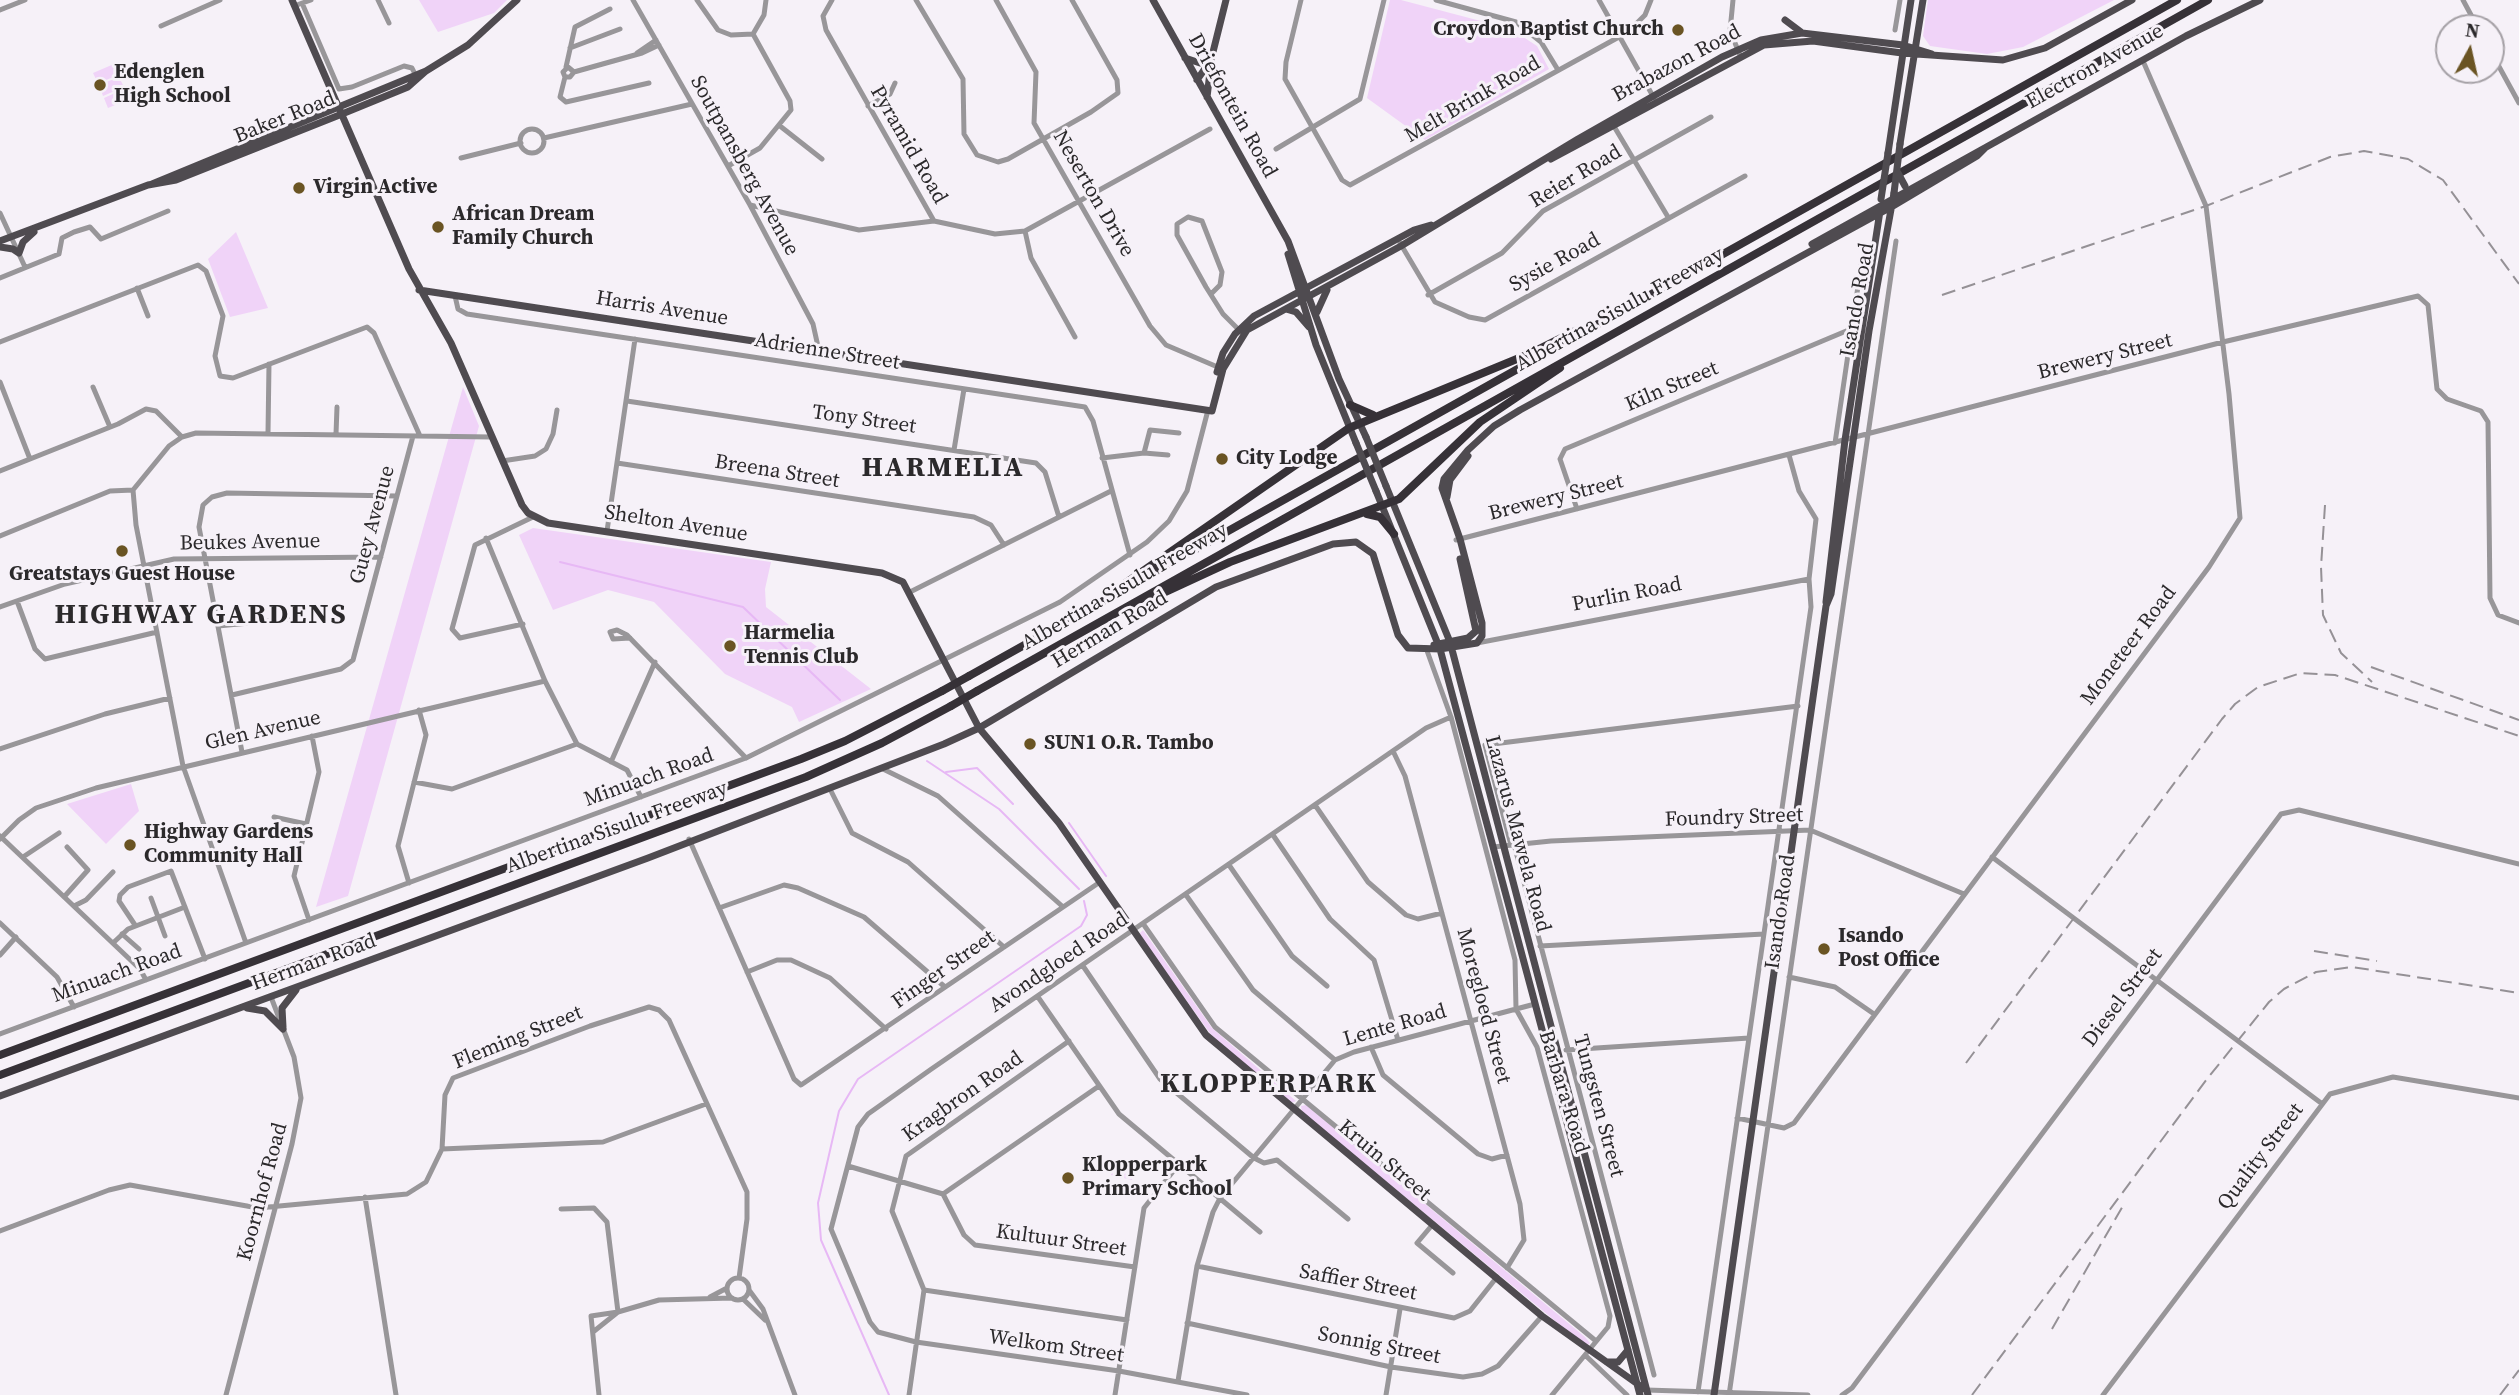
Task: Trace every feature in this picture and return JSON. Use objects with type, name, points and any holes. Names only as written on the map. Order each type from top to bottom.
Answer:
[{"type":"highway","name":"Albertina Sisulu Freeway","points":[[0,1055],[845,741],[969,676],[2177,0]]},
{"type":"highway","name":"Albertina Sisulu Freeway","points":[[0,1075],[806,777],[882,743],[2208,0]]},
{"type":"highway","points":[[1106,598],[1138,573],[1349,428],[1509,363],[1586,325],[1599,322]]},
{"type":"highway","points":[[1133,604],[1230,562],[1393,502],[1406,494],[1480,422],[1585,350]]},
{"type":"highway","points":[[1350,405],[1367,415],[1376,415]]},
{"type":"highway","points":[[1352,517],[1378,516],[1394,534]]},
{"type":"main road","name":"Baker Road","points":[[0,245],[57,220],[408,86],[426,71],[468,45],[517,0]]},
{"type":"main road","name":"Driefontein Road","points":[[1153,0],[1280,230],[1305,295]]},
{"type":"main road","points":[[1207,98],[1212,58],[1226,0]]},
{"type":"main road","name":"Isando Road","points":[[1714,1393],[1826,606],[1829,559],[1845,440],[1911,0]]},
{"type":"main road","name":"Isando Road","points":[[1826,606],[1831,594],[1869,331],[1894,199],[1923,0]]},
{"type":"main road","name":"Brabazon Road","points":[[1305,295],[1330,286],[1431,225],[1768,38],[1802,33],[1981,61],[2022,56],[2045,48],[2132,0]]},
{"type":"main road","name":"Electron Avenue","points":[[1450,644],[1471,637],[1477,630],[1456,530],[1442,488],[1444,479],[1494,426],[1800,254],[1908,190],[2260,0]]},
{"type":"main road","points":[[296,3],[409,269],[451,343],[522,505],[533,517]]},
{"type":"main road","points":[[1785,20],[1802,33]]},
{"type":"main road","name":"Brabazon Road","points":[[1738,53],[1764,45],[1798,40],[1903,49]]},
{"type":"main road","points":[[1184,58],[1200,63],[1212,58]]},
{"type":"main road","points":[[1196,80],[1212,58]]},
{"type":"main road","name":"Baker Road","points":[[341,111],[426,71]]},
{"type":"main road","points":[[1888,233],[1908,190],[1897,169]]},
{"type":"main road","name":"Electron Avenue","points":[[1800,254],[1857,226],[1880,206]]},
{"type":"main road","name":"Baker Road","points":[[13,238],[34,232],[57,220]]},
{"type":"main road","points":[[1857,226],[1870,229],[1872,256]]},
{"type":"main road","points":[[0,245],[19,253],[23,242],[34,232]]},
{"type":"main road","name":"Brabazon Road","points":[[1305,295],[1400,243]]},
{"type":"main road","points":[[409,269],[427,287],[440,293],[433,302],[435,316]]},
{"type":"main road","points":[[1317,312],[1330,286]]},
{"type":"main road","name":"Harris Avenue","points":[[419,290],[1209,413]]},
{"type":"main road","points":[[1241,332],[1305,295]]},
{"type":"main road","points":[[1209,413],[1221,368],[1241,332],[1254,316],[1305,295]]},
{"type":"main road","name":"Lazarus Mawela Road","points":[[1305,295],[1317,312],[1350,405],[1366,437],[1450,644],[1535,1004],[1637,1386]]},
{"type":"main road","name":"Lazarus Mawela Road","points":[[1305,295],[1311,331],[1438,643],[1536,974],[1645,1393]]},
{"type":"main road","points":[[1284,309],[1296,312],[1311,331]]},
{"type":"main road","name":"Shelton Avenue","points":[[533,517],[548,523],[882,573],[897,578],[910,592],[979,728]]},
{"type":"main road","name":"Electron Avenue","points":[[1458,539],[1483,628],[1477,643]]},
{"type":"main road","name":"Herman Road","points":[[0,1096],[883,769],[979,728],[1216,587],[1341,541],[1360,543],[1373,554],[1398,635],[1408,648],[1425,649]]},
{"type":"main road","points":[[1425,649],[1438,643]]},
{"type":"main road","points":[[1425,649],[1438,643],[1450,644]]},
{"type":"main road","name":"Purlin Road","points":[[1450,644],[1477,643]]},
{"type":"main road","name":"Kruin Street","points":[[979,728],[1043,802],[1206,1035],[1587,1352],[1645,1393]]},
{"type":"main road","points":[[1535,1004],[1536,974]]},
{"type":"main road","points":[[283,1028],[284,1003],[299,987]]},
{"type":"main road","points":[[243,1007],[265,1011],[283,1028]]},
{"type":"main road","points":[[1603,1361],[1618,1362],[1628,1350]]},
{"type":"street","points":[[0,10],[25,0]]},
{"type":"street","points":[[161,26],[220,0]]},
{"type":"street","points":[[312,0],[296,3],[339,89],[352,88],[404,66],[412,68],[415,74]]},
{"type":"street","points":[[378,0],[389,23]]},
{"type":"street","name":"Soutpansberg Avenue","points":[[633,0],[750,205],[813,324],[819,351]]},
{"type":"street","points":[[697,0],[714,28],[731,35],[753,34]]},
{"type":"street","points":[[753,34],[764,15],[766,0]]},
{"type":"street","name":"Pyramid Road","points":[[832,0],[824,14],[825,30],[934,221],[995,234],[1025,231],[1210,129]]},
{"type":"street","points":[[916,0],[963,79],[962,129],[977,155],[1004,161],[1116,96],[1119,84],[1072,0]]},
{"type":"street","name":"Neserton Drive","points":[[996,0],[1036,72],[1032,115],[1043,139],[1158,339],[1167,346],[1221,368]]},
{"type":"street","points":[[1301,0],[1284,75],[1312,128]]},
{"type":"street","points":[[1276,149],[1360,99],[1384,0]]},
{"type":"street","points":[[1436,0],[1516,22],[1541,43],[1558,70]]},
{"type":"street","points":[[1599,0],[1655,99]]},
{"type":"street","name":"Melt Brink Road","points":[[1312,128],[1342,180],[1349,185],[1356,183],[1619,37],[1642,18],[1651,0]]},
{"type":"street","points":[[1733,0],[1730,31],[1738,53]]},
{"type":"street","points":[[1895,30],[1900,0]]},
{"type":"street","points":[[610,9],[575,27],[563,72],[565,77],[560,97],[566,102],[649,83]]},
{"type":"street","points":[[570,48],[620,29]]},
{"type":"street","points":[[728,166],[761,148],[790,112],[791,103],[753,34]]},
{"type":"street","points":[[565,77],[637,53],[658,43]]},
{"type":"street","name":"Moneteer Road","points":[[1737,1118],[1784,1128],[1794,1123],[2238,525],[2241,506],[2206,206],[2143,61]]},
{"type":"street","points":[[566,67],[574,72]]},
{"type":"street","points":[[2505,78],[2519,103]]},
{"type":"street","points":[[868,106],[890,94],[895,83]]},
{"type":"street","points":[[544,138],[692,104]]},
{"type":"street","name":"Reier Road","points":[[1428,295],[1502,253],[1543,211],[1711,117]]},
{"type":"street","points":[[1612,123],[1668,217]]},
{"type":"street","points":[[780,126],[822,159]]},
{"type":"street","points":[[530,129],[540,132],[544,138],[543,146],[537,152],[525,150],[521,143],[522,136],[530,129]]},
{"type":"street","points":[[461,158],[521,143]]},
{"type":"street","name":"Sysie Road","points":[[1428,295],[1445,308],[1485,320],[1745,176]]},
{"type":"street","points":[[750,205],[859,230],[934,221]]},
{"type":"street","points":[[0,278],[59,254],[62,238],[74,232],[90,227],[102,239],[168,211]]},
{"type":"street","points":[[0,213],[25,267]]},
{"type":"street","points":[[1211,294],[1222,282],[1222,272],[1202,221],[1188,217],[1177,224],[1177,233],[1211,294],[1241,332]]},
{"type":"street","points":[[1025,231],[1031,258],[1075,337]]},
{"type":"street","name":"Isando Road","points":[[1729,1394],[1896,241]]},
{"type":"street","points":[[1400,243],[1428,295]]},
{"type":"street","points":[[1835,443],[1862,259]]},
{"type":"street","points":[[0,342],[194,265],[201,266],[223,316],[215,356],[218,373],[230,379],[367,327],[374,333],[416,436]]},
{"type":"street","points":[[137,288],[148,316]]},
{"type":"street","name":"Adrienne Street","points":[[456,296],[457,309],[467,314],[1082,407],[1089,411],[1102,458]]},
{"type":"street","name":"Brewery Street","points":[[1458,539],[2410,296],[2424,299],[2428,305],[2437,388],[2447,399],[2481,411],[2488,422],[2490,598],[2494,610],[2503,618],[2519,623]]},
{"type":"street","name":"Kiln Street","points":[[1577,509],[1560,459],[1565,449],[1851,329]]},
{"type":"street","points":[[607,531],[635,339]]},
{"type":"street","points":[[268,433],[269,364]]},
{"type":"street","points":[[0,382],[3,399],[30,459]]},
{"type":"street","points":[[93,387],[110,427]]},
{"type":"street","points":[[954,450],[964,389]]},
{"type":"street","name":"Tony Street","points":[[627,401],[1039,464],[1045,472],[1059,517]]},
{"type":"street","points":[[336,435],[337,407]]},
{"type":"street","points":[[0,471],[110,427],[140,410],[156,411],[182,437]]},
{"type":"street","points":[[502,461],[535,456],[548,448],[557,410]]},
{"type":"street","name":"Minuach Road","points":[[0,1034],[746,758],[1077,592],[1156,534],[1178,509],[1187,491],[1209,413]]},
{"type":"street","points":[[1144,453],[1149,431],[1179,433]]},
{"type":"street","points":[[0,526],[2,535],[110,491],[132,490],[163,452],[182,437],[196,433],[492,437]]},
{"type":"street","name":"Guey Avenue","points":[[232,695],[349,665],[355,658],[397,496],[416,436]]},
{"type":"street","points":[[1130,555],[1102,458],[1144,453],[1168,455]]},
{"type":"street","name":"Isando Road","points":[[1698,1392],[1811,607],[1809,579],[1816,519],[1799,491],[1789,455]]},
{"type":"street","name":"Breena Street","points":[[617,463],[978,518],[990,525],[1004,545]]},
{"type":"street","points":[[132,490],[183,766],[246,943]]},
{"type":"street","points":[[910,592],[1111,491]]},
{"type":"street","points":[[242,752],[205,558],[200,516],[203,505],[216,495],[228,493],[397,496]]},
{"type":"street","points":[[523,624],[460,638],[453,632],[472,551],[477,542],[533,517]]},
{"type":"street","points":[[486,538],[545,681],[577,744],[629,773],[640,797]]},
{"type":"street","name":"Beukes Avenue","points":[[0,607],[65,584],[174,559],[381,557]]},
{"type":"street","name":"Purlin Road","points":[[1477,643],[1809,579]]},
{"type":"street","points":[[17,601],[35,649],[45,659],[157,632]]},
{"type":"street","points":[[218,625],[301,618]]},
{"type":"street","points":[[629,638],[746,758]]},
{"type":"street","name":"Barbara Road","points":[[1425,649],[1451,718],[1515,960],[1516,1009],[1537,1047],[1610,1316],[1608,1327],[1587,1352]]},
{"type":"street","points":[[611,762],[655,662]]},
{"type":"street","name":"Glen Avenue","points":[[0,837],[19,820],[43,805],[183,766],[545,681]]},
{"type":"street","points":[[0,749],[105,714],[170,698]]},
{"type":"street","name":"Tungsten Street","points":[[1654,1375],[1485,745],[1798,706]]},
{"type":"street","points":[[409,883],[398,846],[426,735],[419,710]]},
{"type":"street","name":"Avondgloed Road","points":[[869,1319],[831,1229],[859,1127],[868,1114],[1393,751],[1440,720],[1451,718]]},
{"type":"street","points":[[309,920],[294,876],[319,769],[312,736]]},
{"type":"street","points":[[414,782],[452,789],[577,744]]},
{"type":"street","name":"Moregloed Street","points":[[1393,751],[1404,770],[1520,1204],[1524,1234],[1521,1250],[1507,1268]]},
{"type":"street","points":[[883,769],[938,796],[1062,906]]},
{"type":"street","points":[[830,789],[852,833],[912,864],[1004,947]]},
{"type":"street","points":[[1315,805],[1368,882],[1406,915],[1418,919],[1442,912]]},
{"type":"street","name":"Diesel Street","points":[[1842,1395],[1852,1388],[2277,818],[2287,811],[2299,810],[2519,864]]},
{"type":"street","points":[[274,817],[306,824]]},
{"type":"street","name":"Foundry Street","points":[[1497,846],[1779,829],[1810,830],[1964,894]]},
{"type":"street","points":[[23,857],[59,833]]},
{"type":"street","points":[[1273,835],[1330,919],[1376,963],[1398,1041]]},
{"type":"street","points":[[0,837],[140,969],[146,980]]},
{"type":"street","points":[[690,840],[747,972],[777,960],[791,961],[830,978],[886,1029]]},
{"type":"street","points":[[64,897],[88,870],[67,847]]},
{"type":"street","points":[[1992,857],[2321,1103]]},
{"type":"street","points":[[1229,865],[1292,956],[1327,986]]},
{"type":"street","points":[[74,906],[89,897],[113,872]]},
{"type":"street","points":[[135,925],[120,902],[120,895],[128,887],[172,872],[205,958]]},
{"type":"street","name":"Finger Street","points":[[747,972],[794,1079],[799,1084],[806,1084],[1100,882]]},
{"type":"street","points":[[719,908],[772,888],[791,885],[864,917],[945,988]]},
{"type":"street","points":[[1186,895],[1252,990],[1335,1060]]},
{"type":"street","points":[[151,898],[165,936]]},
{"type":"street","points":[[113,943],[135,925],[186,906]]},
{"type":"street","points":[[0,923],[57,977],[74,1007]]},
{"type":"street","name":"Kruin Street","points":[[1144,925],[1215,1027],[1595,1341]]},
{"type":"street","points":[[122,934],[139,949]]},
{"type":"street","points":[[1540,946],[1764,934]]},
{"type":"street","points":[[0,955],[16,937]]},
{"type":"street","points":[[1083,966],[1160,1080],[1254,1157],[1264,1163],[1277,1160],[1348,1219]]},
{"type":"street","points":[[1789,977],[1835,987],[1874,1014]]},
{"type":"street","name":"Koornhof Road","points":[[226,1395],[301,1098],[297,1070],[271,997]]},
{"type":"street","points":[[1038,997],[1119,1114],[1260,1232]]},
{"type":"street","name":"Lente Road","points":[[1178,1381],[1197,1266],[1206,1227],[1220,1198],[1335,1060],[1371,1047],[1535,1004]]},
{"type":"street","name":"Fleming Street","points":[[2,1230],[123,1186],[138,1185],[242,1207],[275,1208],[404,1195],[426,1182],[442,1149],[445,1095],[453,1079],[644,1007],[659,1010],[669,1020],[747,1192],[738,1278]]},
{"type":"street","points":[[1566,1050],[1749,1038]]},
{"type":"street","name":"Kragbron Road","points":[[924,1290],[892,1214],[898,1181],[909,1152],[1069,1041]]},
{"type":"street","points":[[1371,1047],[1383,1075],[1478,1154],[1492,1160],[1507,1155]]},
{"type":"street","name":"Quality Street","points":[[2103,1395],[2321,1103],[2335,1092],[2393,1077],[2519,1098]]},
{"type":"street","points":[[848,1166],[943,1194],[1098,1086]]},
{"type":"street","points":[[442,1149],[598,1143],[706,1104]]},
{"type":"street","points":[[1115,1395],[1144,1207],[1179,1164]]},
{"type":"street","name":"Kultuur Street","points":[[943,1194],[965,1237],[975,1245],[1135,1268]]},
{"type":"street","points":[[365,1198],[396,1395]]},
{"type":"street","points":[[561,1209],[594,1208],[607,1222],[618,1312]]},
{"type":"street","points":[[0,1220],[2,1230]]},
{"type":"street","points":[[1433,1224],[1417,1243],[1453,1273]]},
{"type":"street","name":"Saffier Street","points":[[1197,1266],[1400,1309],[1462,1316],[1474,1307],[1497,1278]]},
{"type":"street","points":[[707,1299],[727,1288],[730,1281],[738,1278],[746,1282],[763,1309],[795,1395]]},
{"type":"street","points":[[727,1288],[732,1298]]},
{"type":"street","points":[[743,1299],[749,1290]]},
{"type":"street","points":[[909,1395],[924,1290],[1127,1320]]},
{"type":"street","points":[[599,1395],[591,1316],[618,1312],[654,1301],[732,1298],[743,1299],[767,1323]]},
{"type":"street","points":[[1386,1395],[1400,1309]]},
{"type":"street","points":[[591,1335],[598,1325],[618,1312]]},
{"type":"street","name":"Sonnig Street","points":[[1186,1323],[1391,1367],[1463,1377],[1482,1374],[1503,1361],[1542,1315]]},
{"type":"street","name":"Welkom Street","points":[[869,1319],[882,1335],[916,1342],[1119,1371],[1247,1395]]},
{"type":"street","points":[[1552,1395],[1587,1352],[1627,1395]]},
{"type":"street","points":[[1645,1393],[1808,1395]]},
{"type":"shaded area","points":[[419,0],[507,0],[494,13],[438,32]]},
{"type":"shaded area","points":[[1390,0],[1401,0],[1511,29],[1537,46],[1549,69],[1425,140],[1367,98]]},
{"type":"shaded area","points":[[1928,0],[2114,0],[2023,47],[1987,54],[1930,46],[1923,36]]},
{"type":"shaded area","points":[[114,64],[119,75],[98,83],[93,73]]},
{"type":"shaded area","points":[[119,77],[124,87],[103,96],[99,85]]},
{"type":"shaded area","points":[[124,89],[129,99],[108,108],[104,98]]},
{"type":"shaded area","points":[[236,232],[268,308],[230,317],[208,259]]},
{"type":"shaded area","points":[[463,387],[479,426],[348,896],[316,907]]},
{"type":"shaded area","points":[[533,528],[771,562],[765,589],[766,607],[871,689],[799,722],[792,707],[725,674],[654,602],[608,590],[553,610],[519,535]]},
{"type":"shaded area","points":[[131,784],[139,811],[106,844],[67,804]]},
{"type":"shaded area","points":[[1143,930],[1212,1028],[1296,1101],[1291,1103],[1214,1039],[1139,934]]},
{"type":"shaded area","points":[[1306,1105],[1590,1343],[1588,1345],[1571,1334],[1302,1112],[1301,1106]]},
{"type":"shaded area","points":[[1113,1164],[1135,1170],[1132,1180],[1111,1175]]},
{"type":"waterway","points":[[560,562],[743,607],[840,700]]},
{"type":"waterway","points":[[927,761],[999,809],[1079,889]]},
{"type":"waterway","points":[[946,772],[977,768],[1013,804]]},
{"type":"waterway","points":[[1069,823],[1106,876]]},
{"type":"waterway","points":[[889,1395],[821,1240],[818,1203],[839,1111],[858,1079],[1081,926],[1087,915],[1084,901]]},
{"type":"railway","points":[[1942,295],[2206,206],[2330,157],[2364,151],[2408,159],[2443,180],[2519,284]]},
{"type":"railway","points":[[2325,505],[2321,567],[2323,615],[2341,653],[2372,682]]},
{"type":"railway","points":[[2371,667],[2519,720]]},
{"type":"railway","points":[[1966,1063],[2222,719],[2235,704],[2258,687],[2301,673],[2335,675],[2519,736]]},
{"type":"railway","points":[[2314,951],[2377,961]]},
{"type":"railway","points":[[1972,1395],[2207,1079],[2269,1002],[2284,989],[2316,972],[2352,967],[2519,993]]},
{"type":"railway","points":[[2052,1329],[2124,1204]]},
{"type":"railway","points":[[2500,1395],[2519,1370]]},
{"type":"place","name":"Croydon Baptist Church","points":[[1678,30]]},
{"type":"place","name":"Edenglen High School","points":[[100,85]]},
{"type":"place","name":"Virgin Active","points":[[299,188]]},
{"type":"place","name":"African Dream Family Church","points":[[438,227]]},
{"type":"place","name":"City Lodge","points":[[1222,459]]},
{"type":"place","name":"Greatstays Guest House","points":[[122,551]]},
{"type":"place","name":"Harmelia Tennis Club","points":[[730,646]]},
{"type":"place","name":"SUN1 O.R. Tambo","points":[[1030,744]]},
{"type":"place","name":"Highway Gardens Community Hall","points":[[130,845]]},
{"type":"place","name":"Isando Post Office","points":[[1824,949]]},
{"type":"place","name":"Klopperpark Primary School","points":[[1068,1178]]},
{"type":"district","name":"HARMELIA","points":[[943,469]]},
{"type":"district","name":"HIGHWAY GARDENS","points":[[201,616]]},
{"type":"district","name":"KLOPPERPARK","points":[[1269,1085]]}]
